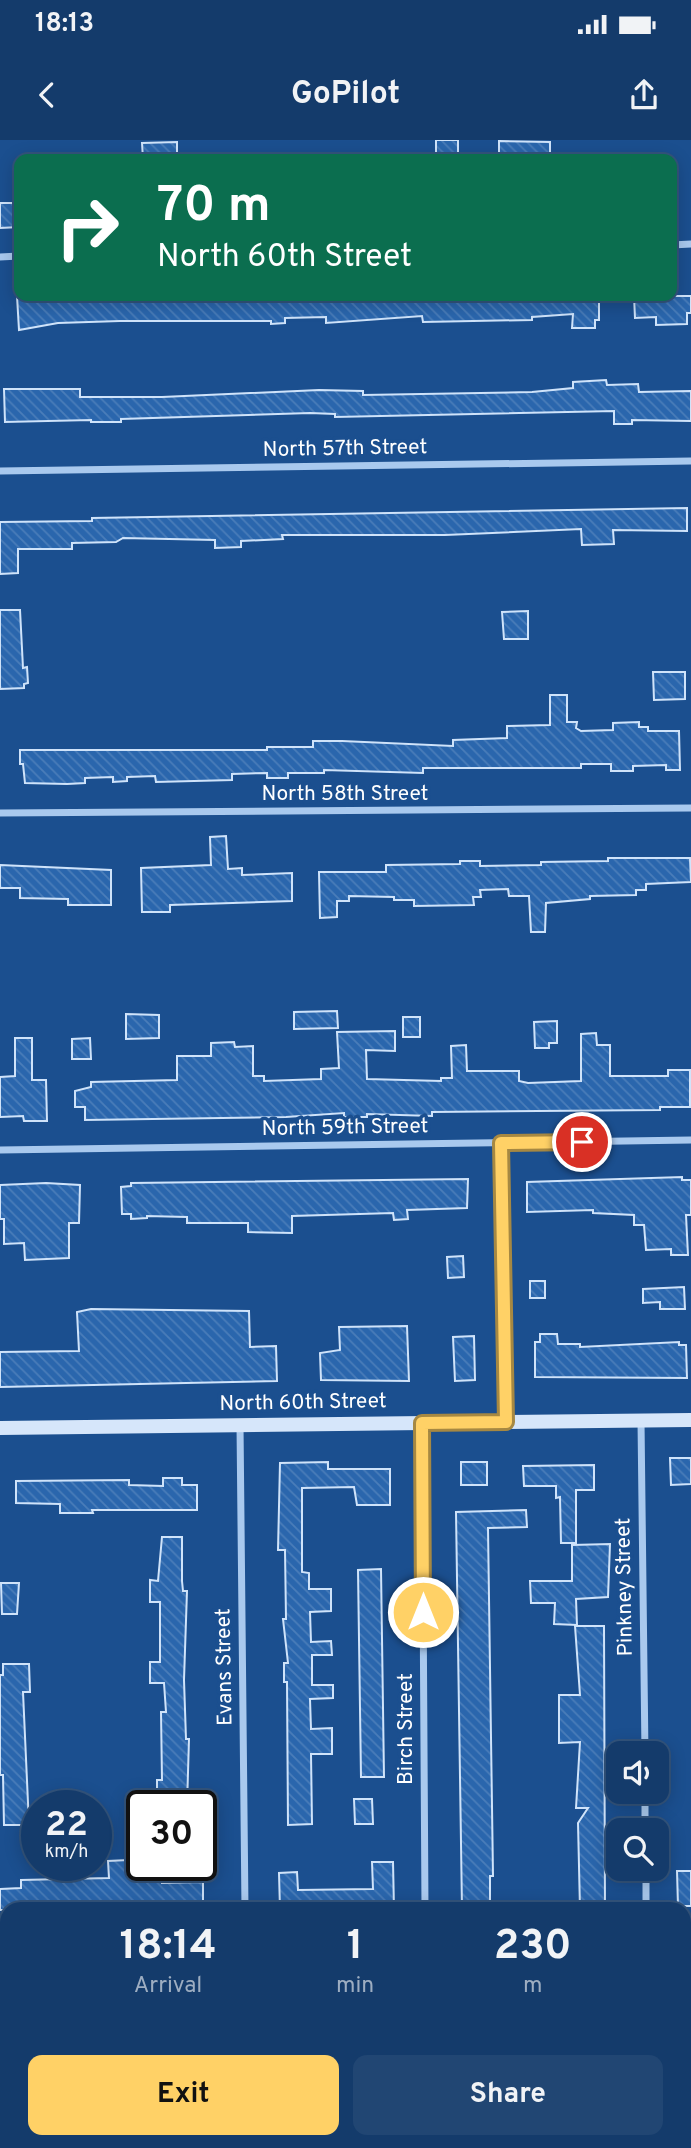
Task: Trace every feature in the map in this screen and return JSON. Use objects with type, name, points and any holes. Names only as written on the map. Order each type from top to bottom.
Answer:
[{"type":"main road","name":"North 60th Street","points":[[0,1428],[691,1420]]},
{"type":"street","name":"North 57th Street","points":[[0,471],[691,461]]},
{"type":"street","name":"North 58th Street","points":[[0,813],[691,808]]},
{"type":"street","name":"North 59th Street","points":[[0,1150],[691,1140]]},
{"type":"street","points":[[501,1143],[506,1422]]},
{"type":"street","name":"Pinkney Street","points":[[641,1420],[645,1741]]},
{"type":"street","name":"Birch Street","points":[[422,1423],[425,1902]]},
{"type":"street","name":"Evans Street","points":[[240,1425],[245,1902]]},
{"type":"street","points":[[646,1881],[646,1902]]},
{"type":"building","points":[[436,140],[458,140],[458,154],[436,154]]},
{"type":"building","points":[[499,141],[550,142],[550,154],[499,154]]},
{"type":"building","points":[[177,142],[177,154],[143,154],[142,143]]},
{"type":"building","points":[[0,203],[14,203],[14,227],[0,228]]},
{"type":"building","points":[[677,296],[691,296],[691,313],[687,313],[687,324],[656,325],[656,317],[635,318],[634,301],[677,301]]},
{"type":"building","points":[[17,301],[599,301],[599,320],[595,320],[595,328],[572,328],[573,314],[532,317],[532,320],[423,322],[422,316],[326,323],[326,317],[285,318],[285,323],[271,324],[271,321],[120,321],[58,323],[19,330]]},
{"type":"building","points":[[606,380],[607,385],[638,384],[639,392],[691,391],[691,421],[632,420],[632,424],[614,424],[614,411],[335,417],[335,414],[310,413],[121,419],[121,422],[5,422],[4,389],[80,389],[80,397],[162,397],[319,390],[363,391],[363,395],[532,392],[573,388],[573,382]]},
{"type":"building","points":[[687,508],[687,531],[613,530],[614,544],[582,545],[581,529],[445,535],[282,535],[283,539],[241,541],[241,547],[215,548],[215,540],[123,538],[116,542],[72,543],[72,549],[18,549],[18,573],[0,574],[0,522],[92,521],[92,518]]},
{"type":"building","points":[[0,610],[20,610],[23,668],[27,667],[28,683],[24,684],[24,688],[0,689]]},
{"type":"building","points":[[528,611],[528,639],[504,639],[502,612]]},
{"type":"building","points":[[653,672],[685,672],[685,699],[654,700]]},
{"type":"building","points":[[550,695],[567,695],[567,722],[577,722],[576,728],[581,731],[613,730],[613,723],[639,722],[639,727],[648,727],[648,731],[679,731],[680,770],[666,770],[666,765],[633,766],[633,771],[611,771],[611,764],[581,764],[581,768],[423,768],[423,773],[324,770],[324,773],[288,773],[288,778],[267,778],[267,773],[232,774],[232,780],[156,782],[155,776],[127,777],[127,781],[113,782],[113,777],[85,778],[85,783],[67,784],[25,783],[23,764],[20,764],[20,750],[267,750],[267,747],[313,747],[313,741],[453,746],[453,740],[507,738],[507,726],[550,725]]},
{"type":"building","points":[[226,836],[228,869],[242,868],[242,875],[292,873],[292,901],[170,905],[170,912],[142,912],[141,868],[211,865],[210,837]]},
{"type":"building","points":[[608,858],[690,858],[691,882],[646,884],[646,890],[636,890],[636,895],[590,896],[590,899],[546,903],[545,932],[531,932],[529,896],[509,896],[508,889],[480,890],[481,897],[473,897],[474,905],[414,906],[414,900],[349,896],[349,901],[337,901],[337,917],[320,918],[319,872],[386,872],[386,865],[460,864],[460,861],[480,861],[480,866],[541,865],[541,862],[608,861]]},
{"type":"building","points":[[0,865],[111,870],[111,905],[68,905],[68,899],[20,898],[20,888],[0,888]]},
{"type":"building","points":[[337,1011],[338,1028],[294,1029],[294,1012]]},
{"type":"building","points":[[126,1014],[159,1015],[159,1038],[126,1039]]},
{"type":"building","points":[[403,1017],[420,1017],[420,1037],[403,1037]]},
{"type":"building","points":[[557,1021],[557,1043],[549,1043],[549,1048],[535,1048],[534,1022]]},
{"type":"building","points":[[395,1031],[395,1051],[366,1050],[367,1079],[441,1081],[441,1078],[452,1078],[451,1046],[466,1045],[467,1071],[519,1071],[519,1081],[528,1083],[581,1081],[581,1034],[596,1033],[597,1045],[610,1045],[610,1076],[668,1076],[668,1070],[690,1070],[690,1107],[660,1107],[660,1110],[432,1112],[432,1116],[367,1114],[367,1117],[344,1117],[344,1113],[286,1117],[85,1120],[85,1107],[75,1107],[75,1091],[91,1087],[91,1082],[177,1080],[177,1056],[211,1056],[211,1043],[234,1042],[235,1047],[253,1046],[253,1076],[264,1076],[264,1081],[321,1079],[321,1069],[339,1068],[337,1032]]},
{"type":"building","points":[[15,1038],[32,1038],[32,1080],[46,1080],[47,1121],[24,1121],[23,1116],[0,1117],[0,1077],[15,1076]]},
{"type":"building","points":[[90,1038],[91,1059],[72,1059],[72,1039]]},
{"type":"building","points":[[682,1177],[682,1180],[691,1180],[691,1215],[686,1215],[688,1255],[671,1255],[671,1249],[646,1250],[644,1225],[634,1225],[634,1215],[593,1213],[593,1210],[527,1212],[527,1182]]},
{"type":"building","points":[[468,1179],[467,1208],[407,1210],[408,1219],[394,1220],[393,1213],[292,1216],[292,1233],[248,1232],[248,1223],[187,1223],[187,1217],[147,1216],[131,1219],[131,1214],[122,1214],[121,1187],[131,1186],[131,1183]]},
{"type":"building","points":[[0,1185],[80,1185],[79,1223],[69,1223],[69,1258],[25,1260],[24,1243],[4,1244],[4,1219],[0,1219]]},
{"type":"building","points":[[463,1256],[464,1277],[448,1278],[447,1257]]},
{"type":"building","points":[[530,1281],[545,1281],[545,1298],[530,1298]]},
{"type":"building","points":[[684,1287],[685,1309],[660,1309],[660,1302],[643,1303],[643,1289]]},
{"type":"building","points":[[91,1309],[249,1311],[250,1347],[276,1346],[277,1381],[0,1387],[0,1352],[79,1351],[77,1312]]},
{"type":"building","points":[[407,1326],[409,1381],[321,1380],[320,1353],[340,1350],[339,1327]]},
{"type":"building","points":[[540,1334],[557,1334],[558,1344],[580,1344],[580,1347],[679,1342],[679,1345],[686,1345],[687,1378],[535,1377],[535,1342],[540,1342]]},
{"type":"building","points":[[474,1336],[475,1380],[455,1381],[453,1337]]},
{"type":"building","points":[[670,1458],[691,1458],[691,1484],[671,1485]]},
{"type":"building","points":[[328,1462],[328,1469],[390,1469],[390,1505],[357,1505],[354,1487],[302,1488],[302,1572],[309,1573],[309,1589],[331,1589],[331,1611],[310,1612],[311,1642],[331,1641],[332,1655],[312,1655],[312,1685],[333,1685],[333,1698],[310,1699],[311,1729],[332,1728],[332,1754],[311,1754],[312,1824],[288,1825],[287,1682],[284,1682],[284,1663],[288,1663],[283,1619],[286,1619],[285,1550],[278,1550],[280,1463]]},
{"type":"building","points":[[461,1462],[487,1462],[487,1485],[461,1485]]},
{"type":"building","points":[[594,1465],[594,1490],[576,1490],[576,1543],[561,1543],[560,1497],[556,1498],[556,1486],[524,1486],[523,1466]]},
{"type":"building","points":[[163,1478],[182,1478],[182,1485],[197,1485],[197,1510],[92,1510],[93,1513],[60,1513],[60,1504],[16,1503],[16,1481],[129,1480],[129,1485],[163,1486]]},
{"type":"building","points":[[526,1510],[527,1527],[488,1528],[493,1876],[490,1876],[490,1902],[462,1902],[456,1512]]},
{"type":"building","points":[[162,1537],[182,1537],[182,1581],[183,1591],[187,1591],[184,1680],[186,1739],[189,1739],[187,1790],[157,1790],[157,1780],[162,1780],[161,1712],[166,1712],[164,1683],[150,1683],[150,1662],[160,1662],[160,1602],[150,1602],[150,1580],[158,1581]]},
{"type":"building","points":[[610,1544],[608,1597],[576,1599],[577,1625],[554,1624],[555,1603],[531,1603],[530,1581],[572,1581],[572,1545]]},
{"type":"building","points":[[381,1569],[384,1777],[361,1777],[358,1570]]},
{"type":"building","points":[[1,1583],[19,1583],[17,1614],[2,1614]]},
{"type":"building","points":[[575,1626],[604,1626],[605,1902],[580,1902],[578,1823],[588,1808],[576,1808],[580,1742],[559,1743],[559,1695],[580,1695]]},
{"type":"building","points":[[3,1664],[29,1664],[30,1692],[23,1692],[27,1790],[21,1790],[21,1825],[4,1825],[3,1775],[0,1775],[0,1675],[3,1675]]},
{"type":"building","points":[[354,1799],[372,1799],[373,1824],[355,1824]]},
{"type":"building","points":[[126,1860],[126,1881],[203,1882],[203,1902],[0,1902],[0,1889],[21,1888],[21,1881],[112,1881],[112,1861]]},
{"type":"building","points":[[372,1862],[393,1862],[394,1902],[280,1902],[279,1873],[297,1872],[298,1890],[373,1889]]},
{"type":"building","points":[[677,1871],[691,1871],[691,1902],[678,1902]]},
{"type":"route","points":[[423,1612],[422,1423],[506,1422],[501,1143],[582,1142]]}]
